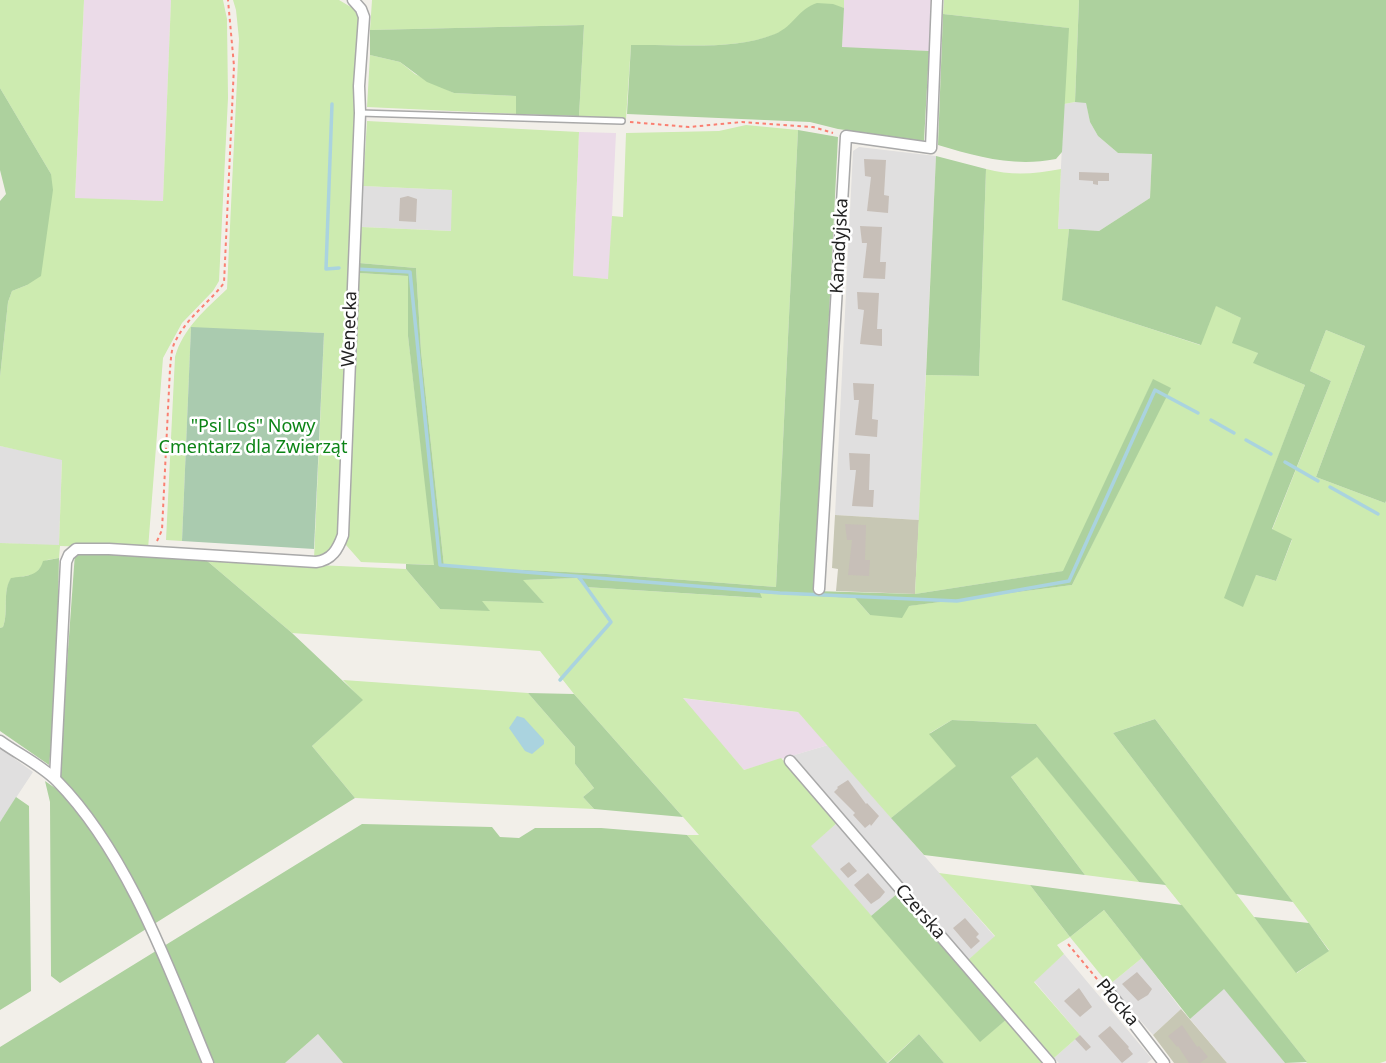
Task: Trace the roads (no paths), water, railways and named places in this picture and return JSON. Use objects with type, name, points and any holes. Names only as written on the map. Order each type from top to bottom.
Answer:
[{"type":"street","name":"Wenecka","points":[[55,779],[66,562],[76,549],[316,562],[327,559],[340,545],[343,535],[359,86],[364,17],[353,0]]},
{"type":"street","name":"Kanadyjska","points":[[819,589],[846,136],[931,148],[937,0]]},
{"type":"street","points":[[0,741],[55,779],[85,814],[129,884],[159,944],[208,1063]]},
{"type":"street","name":"Czerska","points":[[790,761],[1050,1063]]},
{"type":"street","name":"Płocka","points":[[1110,993],[1164,1063]]},
{"type":"lane","points":[[360,113],[622,121]]},
{"type":"water","points":[[517,716],[524,718],[544,740],[544,744],[532,754],[525,751],[509,728]]},
{"type":"waterway","points":[[332,104],[326,269],[339,268]]},
{"type":"waterway","points":[[356,269],[410,272],[440,565],[780,593],[957,601],[1069,581],[1155,390],[1198,413]]},
{"type":"waterway","points":[[1211,420],[1234,433]]},
{"type":"waterway","points":[[1246,440],[1271,454]]},
{"type":"waterway","points":[[1285,462],[1318,481]]},
{"type":"waterway","points":[[1330,487],[1378,514]]},
{"type":"waterway","points":[[560,680],[611,622],[579,577]]},
{"type":"park label","name":"\"Psi Los\" Nowy Cmentarz dla Zwierząt","points":[[253,437]]}]
